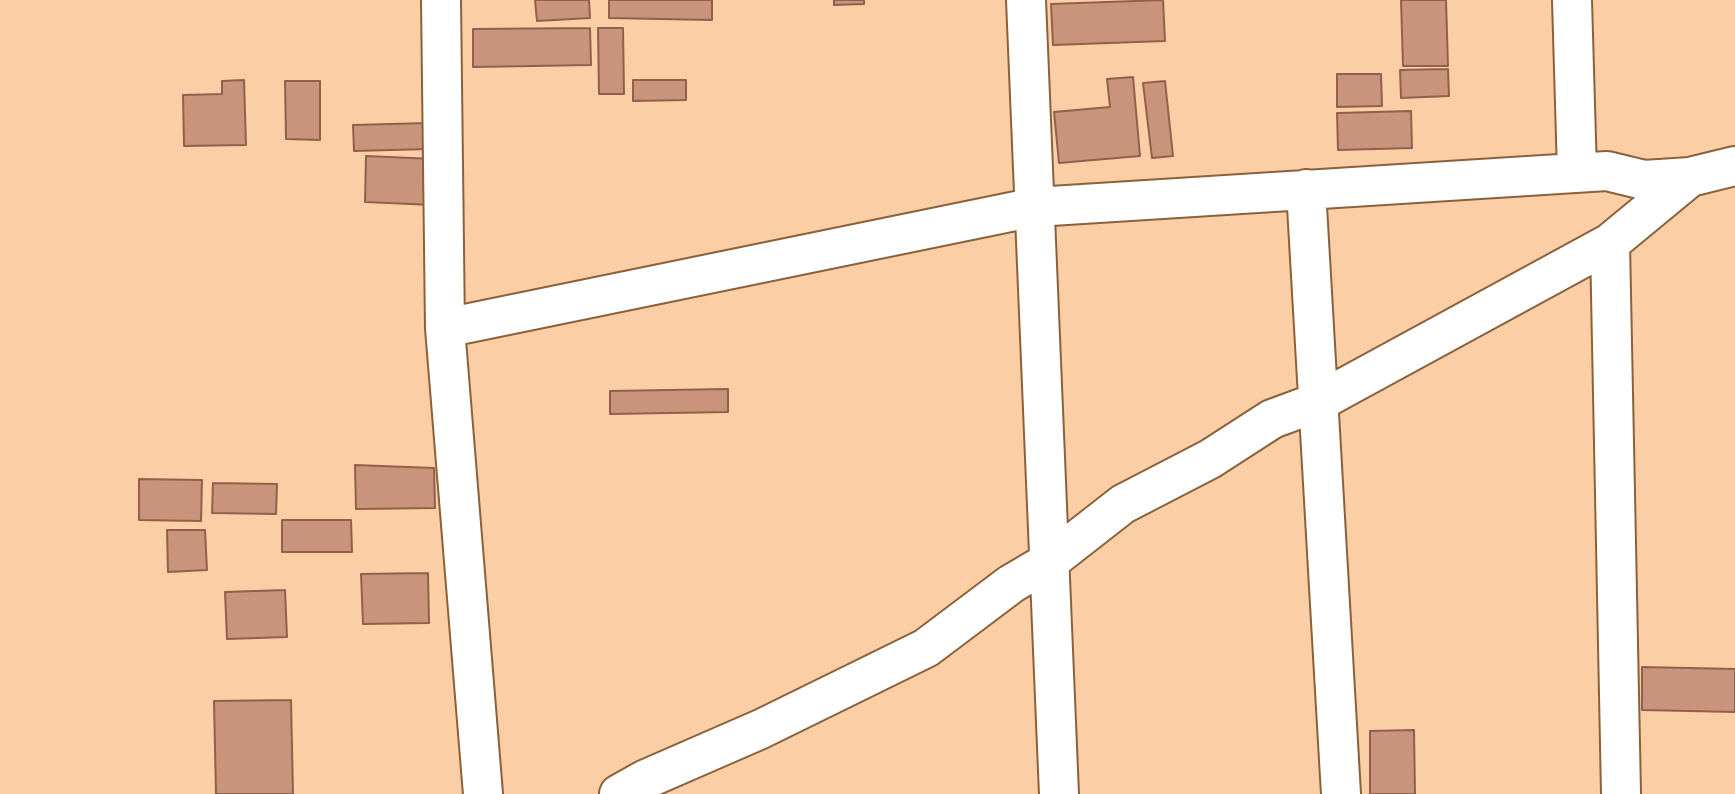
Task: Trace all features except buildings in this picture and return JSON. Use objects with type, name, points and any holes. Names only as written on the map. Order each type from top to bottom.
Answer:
[{"type":"street","points":[[441,0],[445,328],[483,794]]},
{"type":"street","points":[[1026,0],[1059,794]]},
{"type":"street","points":[[1572,0],[1577,173]]},
{"type":"street","points":[[445,328],[1035,207],[1607,171],[1644,180],[1690,177],[1735,166]]},
{"type":"street","points":[[619,794],[644,780],[761,729],[926,648],[1011,584],[1049,561],[1123,504],[1210,459],[1272,419],[1318,402],[1610,243],[1690,177]]},
{"type":"street","points":[[1306,188],[1342,794]]},
{"type":"street","points":[[1610,243],[1620,794]]}]
